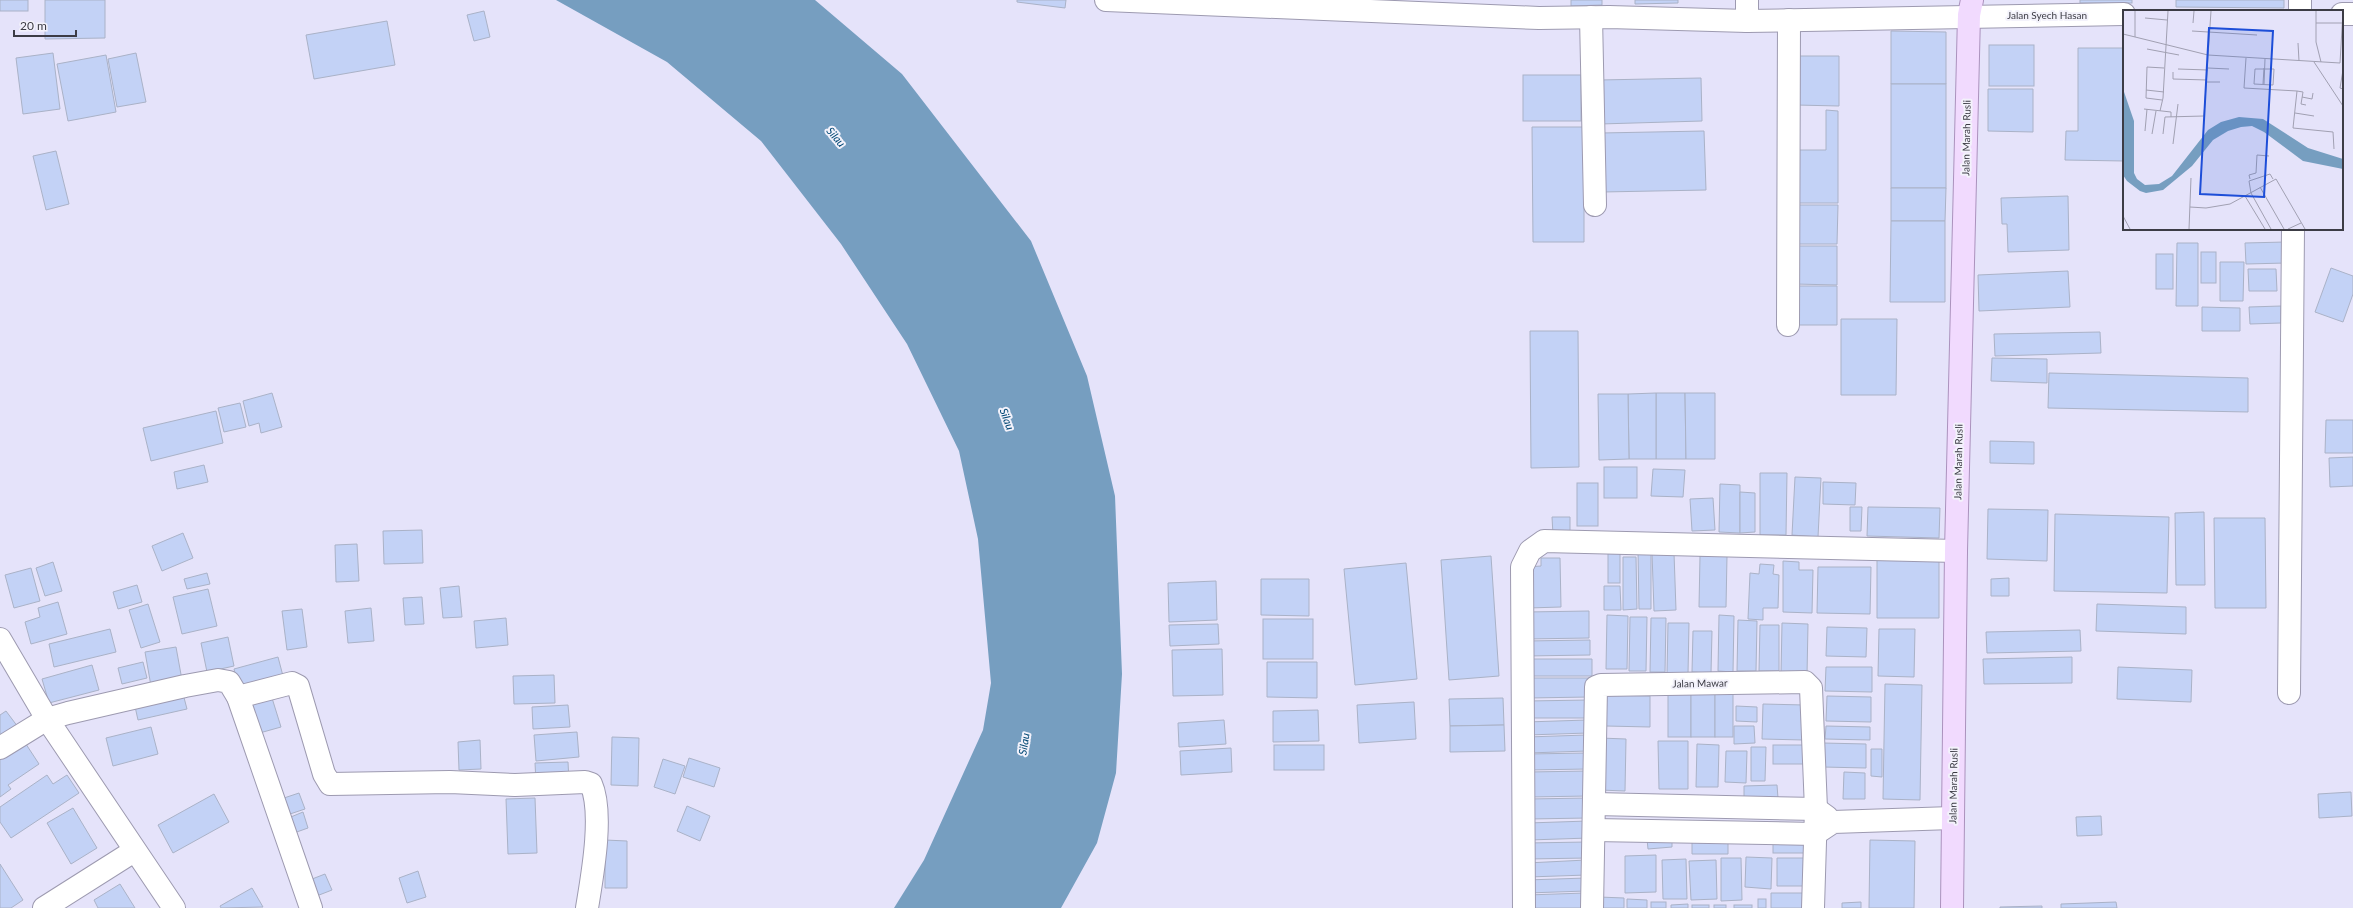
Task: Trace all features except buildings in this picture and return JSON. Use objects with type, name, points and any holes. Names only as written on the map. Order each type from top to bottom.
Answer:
[{"type":"main road","name":"Jalan Marah Rusli","points":[[1952,908],[1956,551],[1971,8]]},
{"type":"street","name":"Jalan Syech Hasan","points":[[1106,0],[1539,18],[1603,11],[1747,10],[1788,20],[1971,8],[2123,14]]},
{"type":"street","points":[[1595,205],[1603,11]]},
{"type":"street","points":[[1788,20],[1788,325]]},
{"type":"street","points":[[2289,693],[2293,230]]},
{"type":"street","points":[[1524,908],[1522,567],[1530,551],[1544,541],[1956,551]]},
{"type":"street","points":[[0,639],[47,719],[134,851],[174,908]]},
{"type":"street","points":[[0,748],[47,719],[218,680],[229,682],[238,697],[311,908]]},
{"type":"street","name":"Jalan Mawar","points":[[1595,804],[1596,687],[1601,685],[1805,682],[1811,688],[1824,815]]},
{"type":"street","points":[[238,697],[292,683],[298,686],[324,774],[330,784],[450,782],[515,785],[585,782],[591,784],[596,802],[596,854],[587,908]]},
{"type":"street","points":[[1592,908],[1595,804],[1824,815],[1952,818]]},
{"type":"street","points":[[1813,908],[1815,834],[1824,815]]},
{"type":"street","points":[[1594,830],[1815,834]]},
{"type":"street","points":[[44,908],[134,851]]},
{"type":"water","name":"Silau","points":[[556,0],[815,0],[902,74],[1031,241],[1087,376],[1115,496],[1122,674],[1116,773],[1097,843],[1061,908],[894,908],[924,860],[983,730],[991,683],[978,539],[959,451],[907,344],[841,244],[761,141],[667,62]]}]
